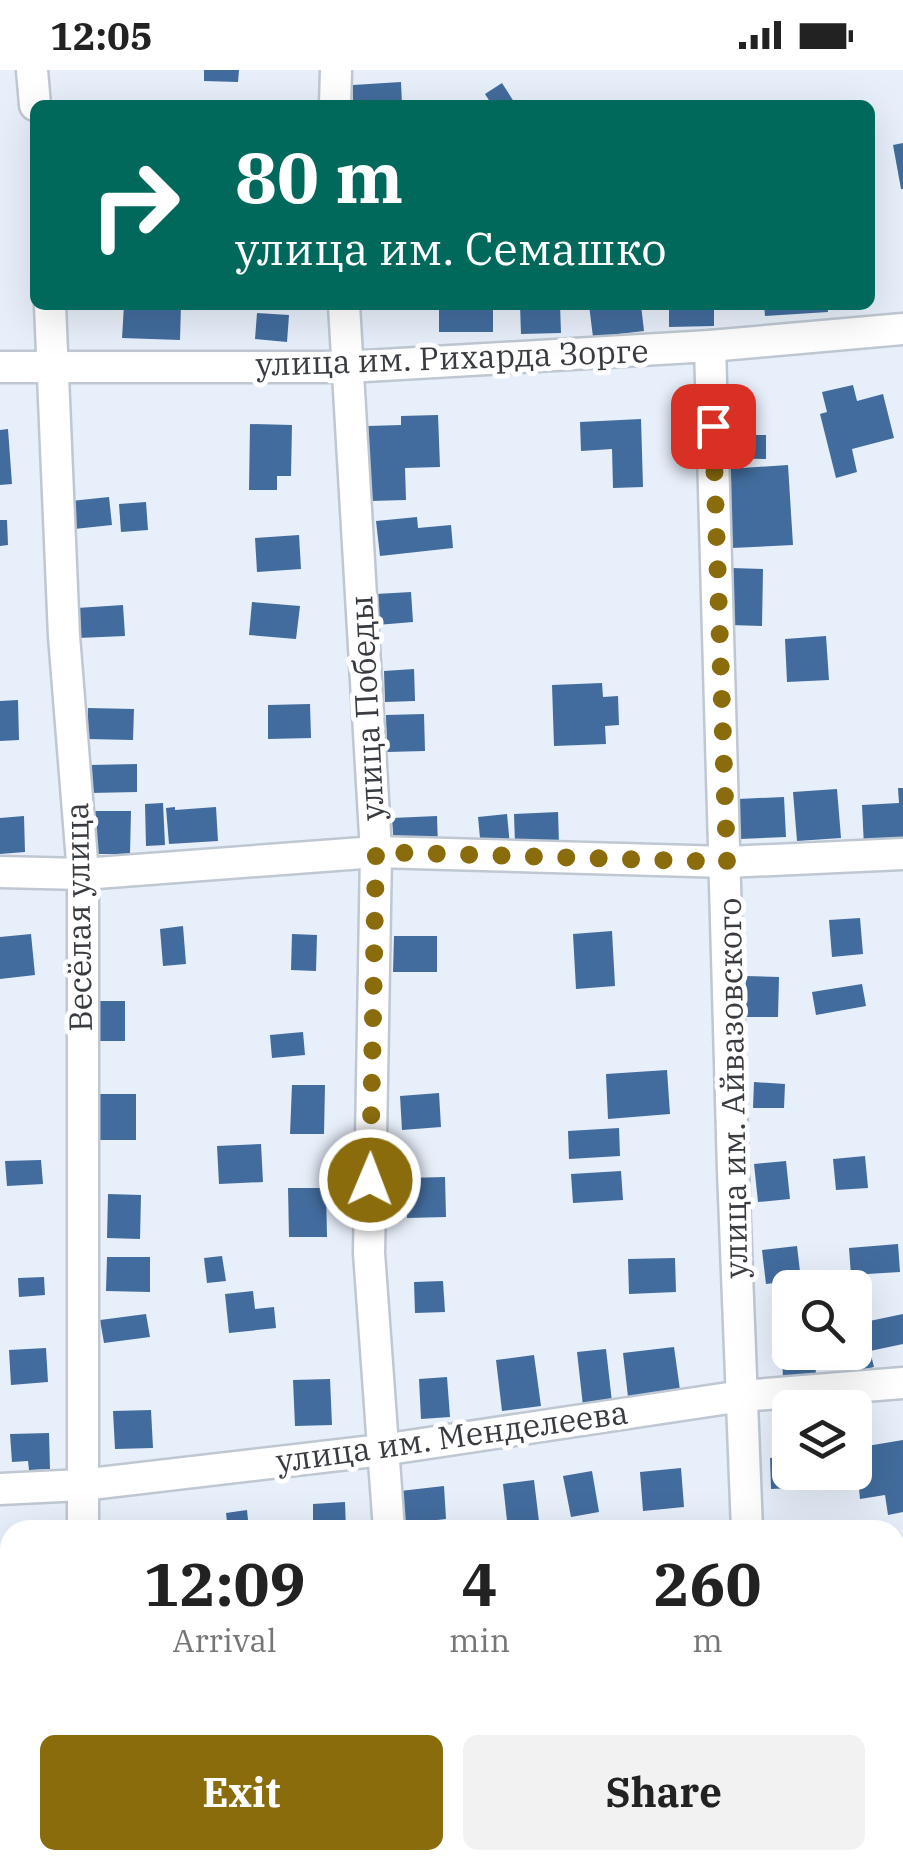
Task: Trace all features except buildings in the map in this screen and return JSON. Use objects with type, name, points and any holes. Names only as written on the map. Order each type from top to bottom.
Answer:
[{"type":"street","points":[[32,70],[35,100]]},
{"type":"street","points":[[335,100],[336,70]]},
{"type":"street","name":"Весёлая улица","points":[[50,310],[64,636],[83,874],[84,1520]]},
{"type":"street","name":"улица Победы","points":[[344,310],[376,852],[370,1252],[388,1520]]},
{"type":"street","name":"улица им. Рихарда Зорге","points":[[0,366],[348,368],[710,346],[903,329]]},
{"type":"street","name":"улица им. Айвазовского","points":[[710,346],[747,1520]]},
{"type":"street","points":[[0,872],[83,874],[376,852],[727,862],[903,854]]},
{"type":"street","name":"улица им. Менделеева","points":[[0,1489],[82,1485],[382,1450],[742,1396],[903,1383]]},
{"type":"route","points":[[370,1180],[376,852],[727,862],[713,426]]}]
